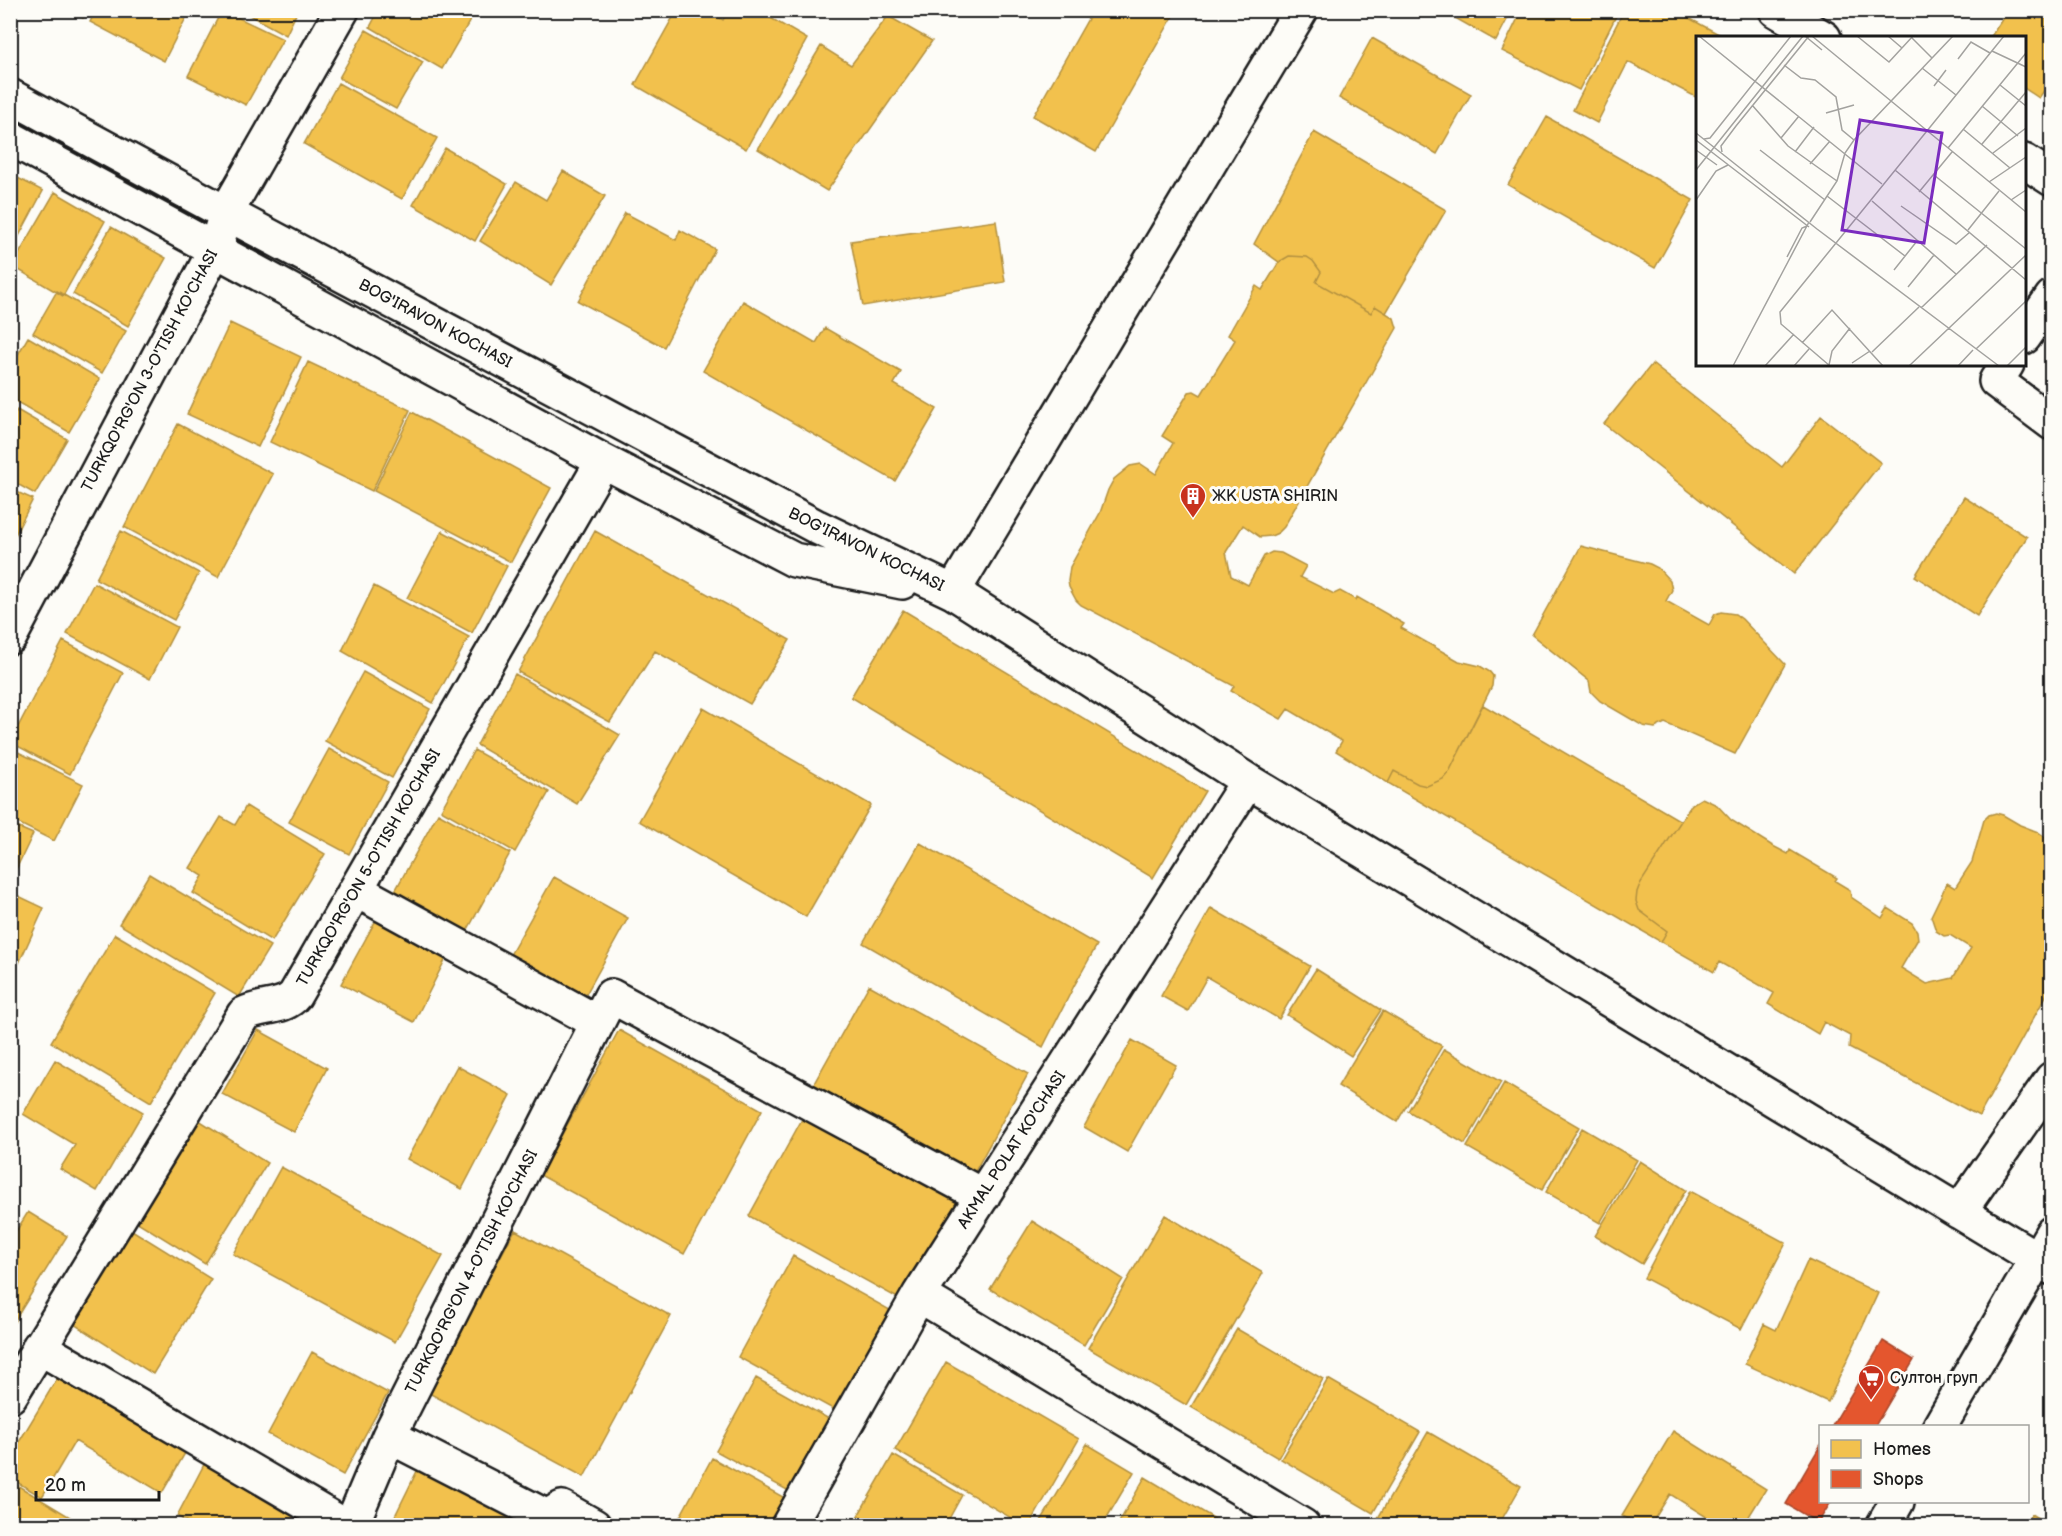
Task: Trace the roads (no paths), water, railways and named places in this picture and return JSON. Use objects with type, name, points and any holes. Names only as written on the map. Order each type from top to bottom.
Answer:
[{"type":"street","name":"TURKQO'RG'ON 3-O'TISH KO'CHASI","points":[[10,637],[215,250],[226,213],[342,10]]},
{"type":"street","points":[[1301,10],[953,592],[1248,781],[1959,1212],[2047,1253],[1941,1425]]},
{"type":"street","points":[[1776,10],[1821,36]]},
{"type":"street","name":"BOG'IRAVON KOCHASI","points":[[10,96],[817,527],[953,592]]},
{"type":"street","name":"BOG'IRAVON KOCHASI","points":[[10,138],[603,461],[794,560],[953,592]]},
{"type":"street","points":[[2026,161],[2052,179]]},
{"type":"street","points":[[2026,336],[2052,297]]},
{"type":"street","points":[[2006,366],[1996,381],[2052,423]]},
{"type":"street","name":"TURKQO'RG'ON 5-O'TISH KO'CHASI","points":[[12,1392],[244,1014],[250,1010],[290,1001],[603,461]]},
{"type":"street","name":"AKMAL POLAT KO'CHASI","points":[[788,1526],[919,1295],[1248,781]]},
{"type":"street","points":[[356,890],[604,1009],[982,1196]]},
{"type":"street","name":"TURKQO'RG'ON 4-O'TISH KO'CHASI","points":[[351,1526],[389,1436],[604,1009]]},
{"type":"street","points":[[1959,1212],[2052,1080]]},
{"type":"street","points":[[919,1295],[1269,1517],[1303,1526]]},
{"type":"street","points":[[39,1347],[345,1526]]},
{"type":"street","points":[[389,1436],[547,1517],[562,1508],[594,1526]]},
{"type":"street","points":[[1883,1526],[1896,1503]]},
{"type":"place","name":"ЖК USTA SHIRIN","points":[[1193,519]]},
{"type":"place","name":"Султон груп","points":[[1871,1401]]}]
